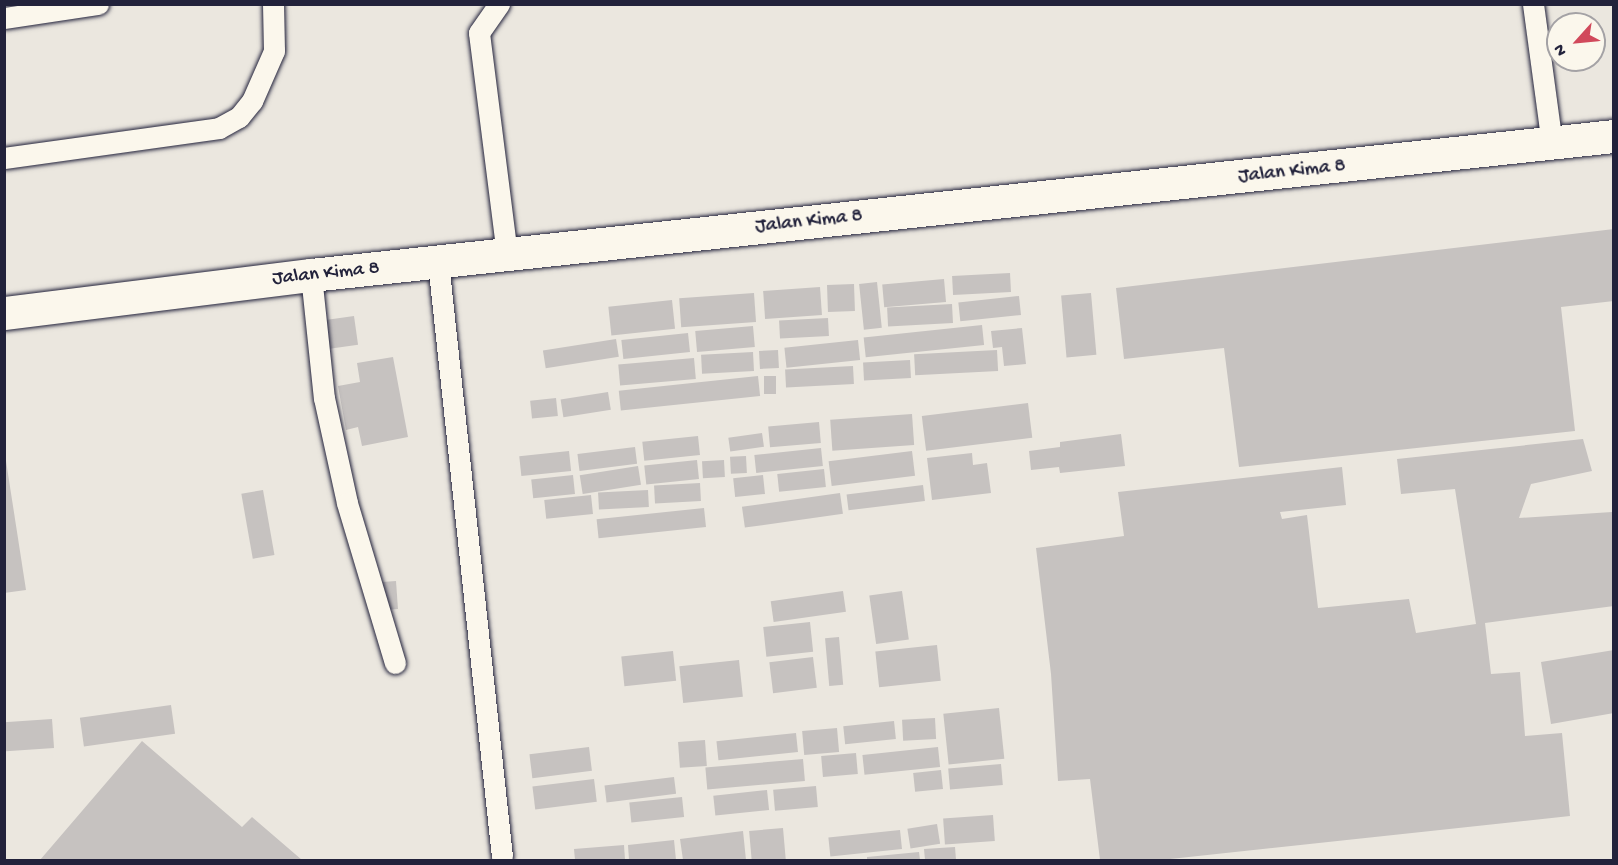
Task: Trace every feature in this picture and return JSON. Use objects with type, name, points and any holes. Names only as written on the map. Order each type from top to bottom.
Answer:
[{"type":"street","name":"Jalan Kima 8","points":[[4,313],[311,275],[1614,136]]},
{"type":"lane","points":[[4,18],[98,4]]},
{"type":"lane","points":[[4,158],[219,128],[239,117],[252,101],[274,51],[273,4]]},
{"type":"lane","points":[[499,4],[479,33],[507,254]]},
{"type":"lane","points":[[1533,4],[1552,144]]},
{"type":"lane","points":[[438,262],[502,857]]},
{"type":"lane","points":[[311,275],[324,398],[344,491],[395,663]]},
{"type":"shaded area","points":[[5,5],[1613,5],[1613,860],[5,860]]},
{"type":"building","points":[[1614,229],[1614,301],[1561,307],[1575,431],[1239,467],[1224,348],[1124,359],[1116,288]]},
{"type":"building","points":[[1010,273],[1011,292],[953,295],[952,276]]},
{"type":"building","points":[[944,279],[946,302],[884,307],[882,284]]},
{"type":"building","points":[[877,282],[882,328],[864,330],[859,284]]},
{"type":"building","points":[[854,284],[855,311],[828,312],[827,285]]},
{"type":"building","points":[[820,287],[822,315],[765,319],[763,291]]},
{"type":"building","points":[[754,293],[756,322],[681,327],[679,298]]},
{"type":"building","points":[[1091,293],[1096,355],[1067,357],[1061,296]]},
{"type":"building","points":[[1019,296],[1021,315],[960,321],[958,302]]},
{"type":"building","points":[[672,300],[675,329],[611,336],[608,307]]},
{"type":"building","points":[[952,304],[953,323],[888,326],[887,307]]},
{"type":"building","points":[[354,316],[358,345],[324,349],[320,321]]},
{"type":"building","points":[[828,318],[829,336],[780,339],[779,321]]},
{"type":"building","points":[[982,325],[984,345],[866,357],[864,337]]},
{"type":"building","points":[[753,326],[755,347],[697,352],[695,331]]},
{"type":"building","points":[[1022,328],[1026,364],[1004,366],[1002,347],[993,348],[991,331]]},
{"type":"building","points":[[688,333],[690,352],[623,359],[621,340]]},
{"type":"building","points":[[616,339],[619,357],[546,368],[543,351]]},
{"type":"building","points":[[858,340],[860,360],[786,368],[784,348]]},
{"type":"building","points":[[778,350],[779,368],[760,369],[759,351]]},
{"type":"building","points":[[997,350],[998,371],[915,375],[914,354]]},
{"type":"building","points":[[753,352],[754,371],[702,374],[701,355]]},
{"type":"building","points":[[393,357],[408,437],[362,446],[358,427],[346,430],[338,386],[360,382],[357,363]]},
{"type":"building","points":[[694,358],[696,379],[620,386],[618,365]]},
{"type":"building","points":[[910,360],[911,378],[864,380],[863,362]]},
{"type":"building","points":[[853,366],[854,384],[786,388],[785,370]]},
{"type":"building","points":[[758,376],[760,396],[621,411],[619,391]]},
{"type":"building","points":[[764,376],[776,376],[776,394],[764,394]]},
{"type":"building","points":[[608,392],[611,410],[563,417],[561,400]]},
{"type":"building","points":[[556,398],[558,416],[532,419],[530,401]]},
{"type":"building","points":[[1028,403],[1032,438],[926,451],[922,416]]},
{"type":"building","points":[[912,414],[914,445],[832,451],[830,420]]},
{"type":"building","points":[[819,422],[821,443],[770,447],[768,426]]},
{"type":"building","points":[[762,433],[764,447],[730,452],[728,438]]},
{"type":"building","points":[[1121,434],[1125,466],[1060,473],[1059,467],[1031,470],[1029,451],[1060,447],[1060,442]]},
{"type":"building","points":[[698,436],[700,455],[644,461],[642,442]]},
{"type":"building","points":[[1583,439],[1592,471],[1531,484],[1519,518],[1612,512],[1614,606],[1485,623],[1491,674],[1520,672],[1525,736],[1562,733],[1570,816],[1161,860],[1100,860],[1090,779],[1058,781],[1051,674],[1036,548],[1124,536],[1118,492],[1342,467],[1346,505],[1280,512],[1282,519],[1307,515],[1318,608],[1409,599],[1416,633],[1476,624],[1455,489],[1401,494],[1397,459]]},
{"type":"building","points":[[635,447],[637,464],[580,471],[577,454]]},
{"type":"building","points":[[4,448],[26,590],[4,593]]},
{"type":"building","points":[[821,448],[823,466],[756,473],[754,455]]},
{"type":"building","points":[[569,451],[571,471],[521,476],[519,456]]},
{"type":"building","points":[[912,451],[915,476],[832,486],[829,461]]},
{"type":"building","points":[[972,453],[973,465],[987,463],[991,493],[932,500],[927,458]]},
{"type":"building","points":[[746,456],[747,473],[731,474],[730,457]]},
{"type":"building","points":[[697,460],[699,479],[646,484],[644,466]]},
{"type":"building","points":[[724,460],[725,477],[703,478],[702,461]]},
{"type":"building","points":[[638,466],[641,485],[583,494],[580,475]]},
{"type":"building","points":[[824,469],[826,487],[779,492],[777,474]]},
{"type":"building","points":[[573,475],[575,494],[533,498],[531,479]]},
{"type":"building","points":[[763,475],[765,494],[735,497],[733,478]]},
{"type":"building","points":[[700,483],[701,501],[655,503],[654,485]]},
{"type":"building","points":[[923,485],[925,501],[849,510],[847,494]]},
{"type":"building","points":[[263,490],[274,555],[253,559],[241,494]]},
{"type":"building","points":[[648,490],[649,507],[599,510],[598,493]]},
{"type":"building","points":[[840,493],[843,514],[745,528],[742,507]]},
{"type":"building","points":[[591,495],[593,514],[546,519],[544,500]]},
{"type":"building","points":[[704,508],[706,527],[599,538],[597,519]]},
{"type":"building","points":[[396,581],[398,609],[384,610],[382,582]]},
{"type":"building","points":[[843,591],[846,612],[774,622],[771,601]]},
{"type":"building","points":[[902,591],[909,640],[876,644],[869,596]]},
{"type":"building","points":[[810,622],[813,652],[766,657],[763,627]]},
{"type":"building","points":[[839,637],[843,685],[829,686],[825,638]]},
{"type":"building","points":[[937,645],[941,681],[879,687],[875,651]]},
{"type":"building","points":[[1614,650],[1614,713],[1551,724],[1541,662]]},
{"type":"building","points":[[673,651],[676,681],[624,686],[621,656]]},
{"type":"building","points":[[813,657],[817,688],[773,693],[769,662]]},
{"type":"building","points":[[739,660],[743,697],[683,703],[679,666]]},
{"type":"building","points":[[171,705],[175,734],[84,747],[80,718]]},
{"type":"building","points":[[999,708],[1004,759],[949,765],[943,714]]},
{"type":"building","points":[[935,718],[936,739],[903,741],[902,720]]},
{"type":"building","points":[[52,719],[54,748],[6,751],[4,722]]},
{"type":"building","points":[[894,721],[896,739],[845,744],[843,726]]},
{"type":"building","points":[[837,728],[839,752],[804,755],[802,731]]},
{"type":"building","points":[[796,733],[798,752],[718,760],[716,741]]},
{"type":"building","points":[[705,740],[707,766],[680,768],[678,742]]},
{"type":"building","points":[[142,741],[242,827],[252,817],[302,860],[40,860]]},
{"type":"building","points":[[589,747],[592,771],[532,778],[529,754]]},
{"type":"building","points":[[938,747],[940,767],[865,775],[862,755]]},
{"type":"building","points":[[856,753],[858,774],[823,777],[821,756]]},
{"type":"building","points":[[803,759],[805,781],[707,789],[705,768]]},
{"type":"building","points":[[1001,764],[1003,785],[950,790],[948,769]]},
{"type":"building","points":[[941,770],[943,789],[915,792],[913,773]]},
{"type":"building","points":[[674,777],[676,794],[607,802],[605,786]]},
{"type":"building","points":[[594,779],[597,802],[535,809],[532,787]]},
{"type":"building","points":[[816,786],[818,807],[775,811],[773,790]]},
{"type":"building","points":[[767,790],[769,810],[715,816],[713,796]]},
{"type":"building","points":[[682,797],[684,817],[631,822],[629,803]]},
{"type":"building","points":[[993,815],[995,841],[945,844],[943,818]]},
{"type":"building","points":[[937,824],[940,844],[910,848],[907,829]]},
{"type":"building","points":[[783,828],[786,860],[752,860],[749,831]]},
{"type":"building","points":[[900,830],[902,849],[830,856],[828,838]]},
{"type":"building","points":[[743,831],[746,860],[683,860],[680,839]]},
{"type":"building","points":[[674,840],[676,860],[629,860],[628,845]]},
{"type":"building","points":[[624,845],[625,860],[575,860],[574,849]]},
{"type":"building","points":[[955,847],[956,860],[925,860],[924,849]]},
{"type":"building","points":[[919,852],[920,860],[867,860],[867,857]]}]
